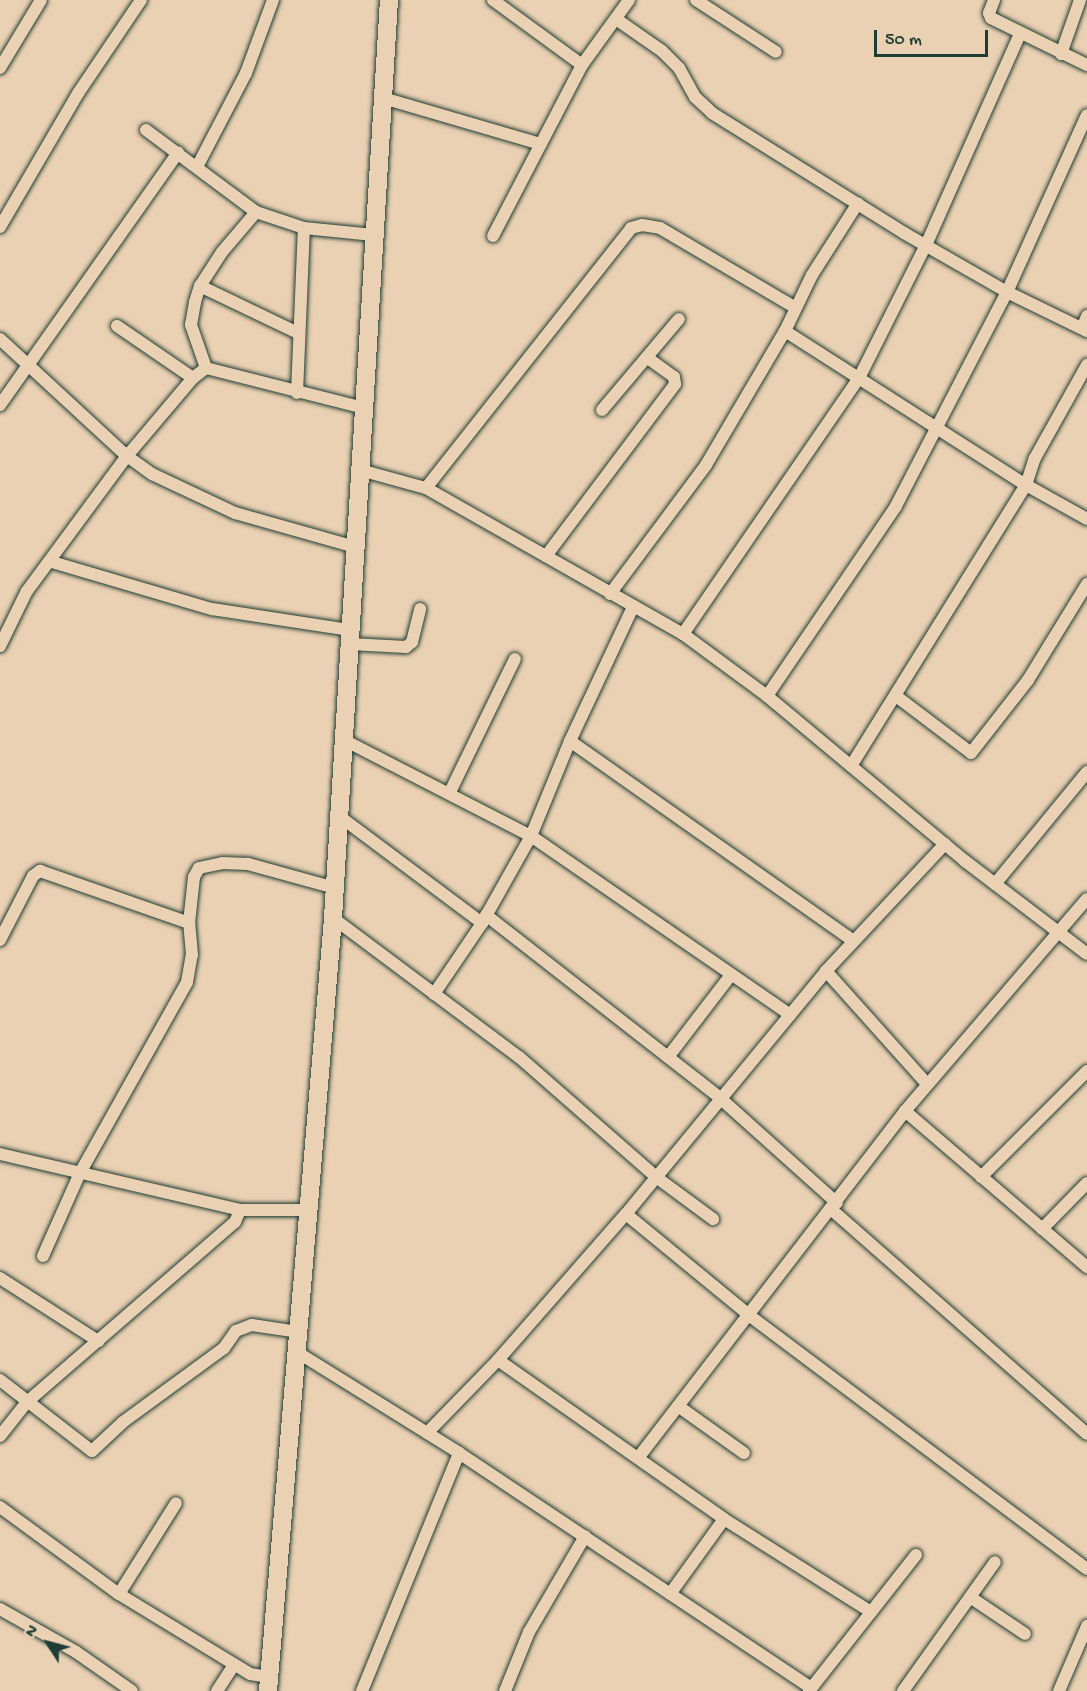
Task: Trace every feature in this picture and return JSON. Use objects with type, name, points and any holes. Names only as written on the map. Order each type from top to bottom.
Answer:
[{"type":"street","points":[[0,68],[41,0]]},
{"type":"street","points":[[0,226],[79,92],[141,0]]},
{"type":"street","points":[[198,165],[246,73],[273,0]]},
{"type":"street","points":[[0,1508],[119,1594],[269,1684],[333,918],[389,0]]},
{"type":"street","points":[[493,0],[582,65]]},
{"type":"street","points":[[493,236],[582,65],[629,0]]},
{"type":"street","points":[[696,0],[776,52]]},
{"type":"street","points":[[994,0],[988,16],[1020,34],[1087,65]]},
{"type":"street","points":[[1061,54],[1080,0]]},
{"type":"street","points":[[616,19],[662,51],[680,68],[695,97],[712,114],[1007,292],[1085,325]]},
{"type":"street","points":[[683,634],[860,378],[926,245],[1020,34]]},
{"type":"street","points":[[383,98],[540,144]]},
{"type":"street","points":[[767,696],[896,506],[1007,292],[1087,115]]},
{"type":"street","points":[[146,130],[198,165],[256,212],[304,228],[374,235]]},
{"type":"street","points":[[0,405],[28,361],[178,153]]},
{"type":"street","points":[[610,594],[706,465],[785,331],[794,308],[858,203]]},
{"type":"street","points":[[206,368],[191,325],[201,286],[256,212]]},
{"type":"street","points":[[426,488],[631,228],[642,225],[660,228],[794,308]]},
{"type":"street","points":[[297,393],[304,228]]},
{"type":"street","points":[[201,286],[298,333]]},
{"type":"street","points":[[602,410],[649,359],[679,319]]},
{"type":"street","points":[[117,326],[193,378]]},
{"type":"street","points":[[785,331],[1026,485],[1087,519]]},
{"type":"street","points":[[0,339],[28,361],[128,456],[152,474],[235,513],[356,547]]},
{"type":"street","points":[[546,556],[675,384],[674,377],[649,359]]},
{"type":"street","points":[[851,766],[1026,485],[1035,458],[1087,365]]},
{"type":"street","points":[[206,368],[297,393],[364,408]]},
{"type":"street","points":[[0,646],[17,605],[52,562],[128,456],[193,378],[206,368]]},
{"type":"street","points":[[360,470],[426,488],[683,634],[767,696],[994,884],[1087,954]]},
{"type":"street","points":[[52,562],[212,609],[406,647],[412,642],[420,609]]},
{"type":"street","points":[[896,696],[971,753],[1028,680],[1087,584]]},
{"type":"street","points":[[434,994],[484,919],[531,836],[570,741],[633,607]]},
{"type":"street","points":[[450,792],[515,659]]},
{"type":"street","points":[[344,740],[450,792],[531,836],[790,1015]]},
{"type":"street","points":[[570,741],[854,941]]},
{"type":"street","points":[[994,884],[1087,772]]},
{"type":"street","points":[[339,816],[484,919],[720,1098],[835,1207],[1087,1434]]},
{"type":"street","points":[[427,1433],[498,1360],[626,1214],[826,971],[945,844]]},
{"type":"street","points":[[43,1256],[80,1173],[187,982],[192,955],[189,923],[194,877],[206,865],[248,864],[335,888]]},
{"type":"street","points":[[0,940],[33,876],[40,871],[189,923]]},
{"type":"street","points":[[638,1458],[835,1207],[905,1111],[1087,899]]},
{"type":"street","points":[[333,918],[519,1058],[656,1177],[713,1219]]},
{"type":"street","points":[[826,971],[927,1084]]},
{"type":"street","points":[[668,1057],[731,975]]},
{"type":"street","points":[[981,1177],[1087,1071]]},
{"type":"street","points":[[905,1111],[1087,1267]]},
{"type":"street","points":[[0,1154],[240,1209],[309,1210]]},
{"type":"street","points":[[1042,1229],[1087,1183]]},
{"type":"street","points":[[0,1436],[27,1402],[235,1222],[240,1209]]},
{"type":"street","points":[[626,1214],[750,1316],[1087,1569]]},
{"type":"street","points":[[0,1278],[98,1341]]},
{"type":"street","points":[[0,1380],[92,1452],[123,1422],[224,1348],[236,1331],[252,1325],[299,1332]]},
{"type":"street","points":[[297,1352],[459,1453],[585,1536],[810,1690],[916,1555]]},
{"type":"street","points":[[498,1360],[724,1520],[871,1612]]},
{"type":"street","points":[[678,1406],[744,1453]]},
{"type":"street","points":[[362,1691],[459,1453]]},
{"type":"street","points":[[119,1594],[176,1503]]},
{"type":"street","points":[[670,1594],[724,1520]]},
{"type":"street","points":[[505,1691],[529,1632],[585,1536]]},
{"type":"street","points":[[903,1691],[995,1562]]},
{"type":"street","points":[[970,1597],[1025,1634]]},
{"type":"street","points":[[0,1609],[76,1652],[132,1691]]},
{"type":"street","points":[[1059,1691],[1087,1626]]},
{"type":"street","points":[[217,1691],[234,1665]]}]
